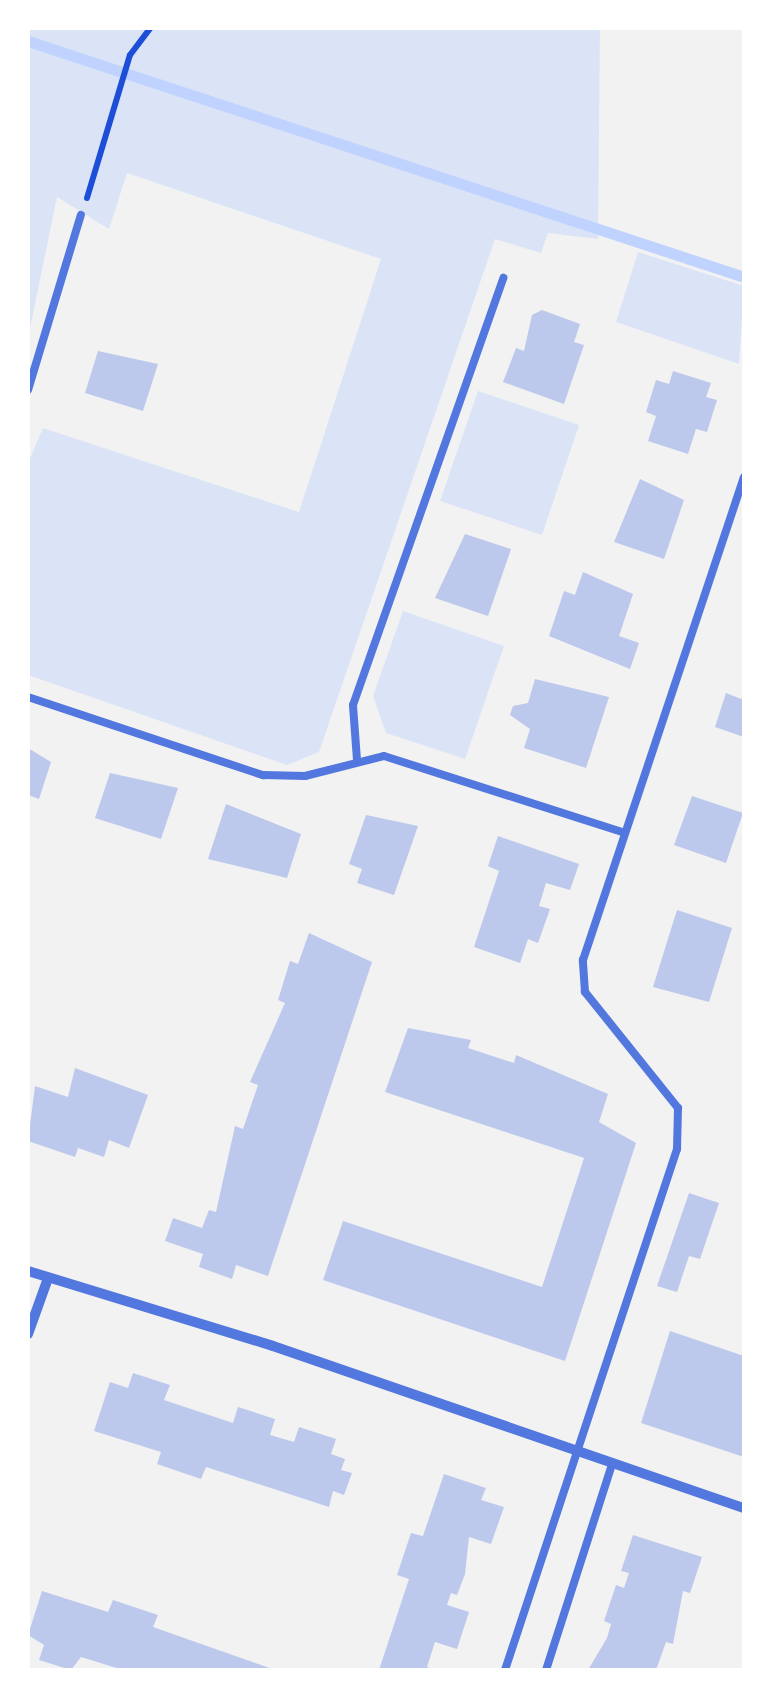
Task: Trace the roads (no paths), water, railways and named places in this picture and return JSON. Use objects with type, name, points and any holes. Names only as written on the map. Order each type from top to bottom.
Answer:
[{"type":"street","points":[[28,1271],[273,1346],[744,1508]]},
{"type":"street","points":[[28,1334],[48,1278]]},
{"type":"lane","points":[[28,390],[81,215]]},
{"type":"lane","points":[[357,760],[353,705],[503,278]]},
{"type":"lane","points":[[505,1670],[682,1126],[678,1108],[586,992],[584,960],[622,832],[744,478]]},
{"type":"lane","points":[[28,697],[263,775],[305,776],[384,756],[622,832]]},
{"type":"lane","points":[[546,1670],[612,1465]]},
{"type":"waterway","points":[[28,41],[744,277]]}]
